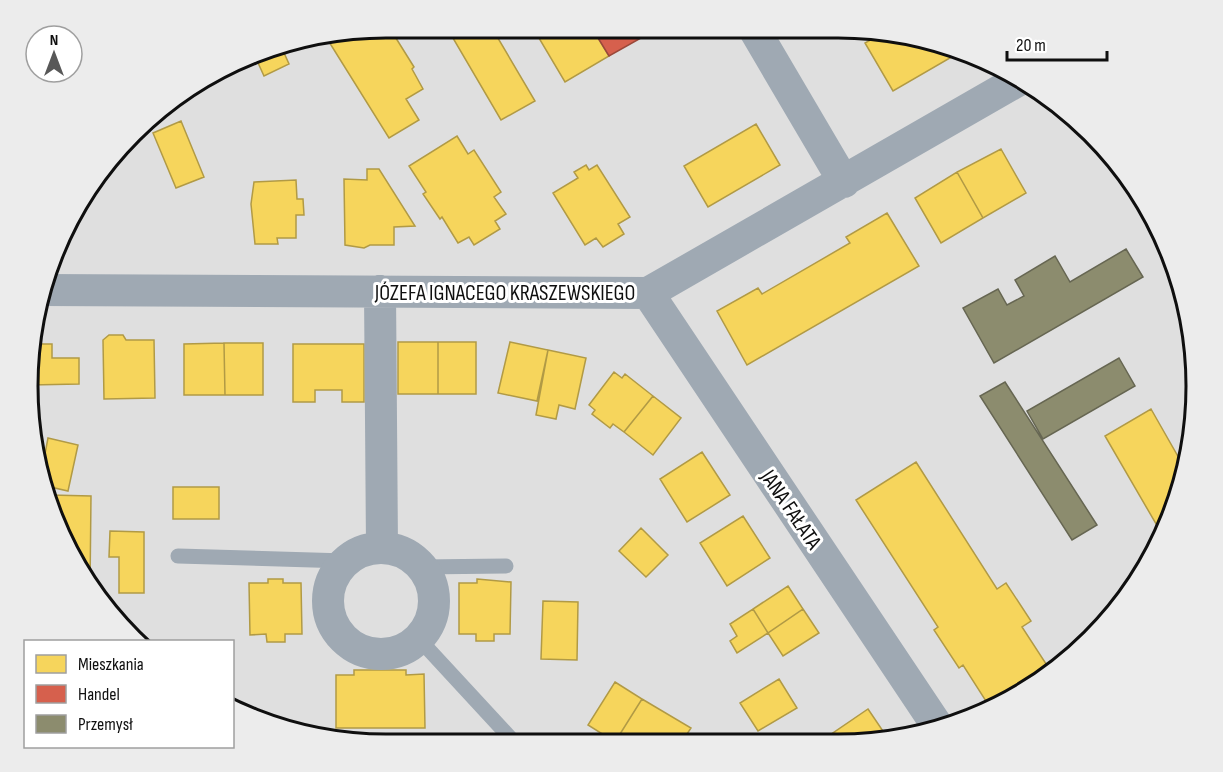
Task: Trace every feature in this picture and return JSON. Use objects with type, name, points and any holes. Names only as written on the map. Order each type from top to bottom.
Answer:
[{"type":"street","points":[[759,38],[844,182]]},
{"type":"street","name":"JÓZEFA IGNACEGO KRASZEWSKIEGO","points":[[51,290],[648,293],[1012,84]]},
{"type":"street","points":[[380,291],[381,548]]},
{"type":"street","name":"JANA FAŁATA","points":[[648,293],[934,721]]},
{"type":"street","points":[[381,548],[399,552],[421,567],[432,586],[433,609],[431,620],[418,639],[401,650],[380,654],[359,650],[342,638],[331,620],[328,599],[333,578],[346,561],[363,552],[381,548]]},
{"type":"lane","points":[[178,556],[346,561]]},
{"type":"lane","points":[[421,567],[506,566]]},
{"type":"lane","points":[[418,639],[507,734]]},
{"type":"building: Mieszkania","points":[[363,38],[396,38],[414,67],[412,69],[423,89],[406,99],[419,120],[389,138],[329,42]]},
{"type":"building: Mieszkania","points":[[453,38],[498,38],[535,101],[501,120]]},
{"type":"building: Mieszkania","points":[[539,38],[598,38],[609,56],[565,82]]},
{"type":"building: Mieszkania","points":[[872,39],[882,40],[927,49],[952,57],[893,91],[865,43]]},
{"type":"building: Mieszkania","points":[[284,53],[289,64],[264,76],[258,62]]},
{"type":"building: Mieszkania","points":[[181,121],[204,177],[176,188],[153,133]]},
{"type":"building: Mieszkania","points":[[756,124],[780,165],[708,207],[684,166]]},
{"type":"building: Mieszkania","points":[[457,136],[468,154],[474,150],[501,192],[494,197],[506,214],[495,221],[500,229],[474,245],[469,237],[458,243],[442,217],[440,219],[423,194],[426,192],[409,166]]},
{"type":"building: Mieszkania","points":[[1001,149],[1026,193],[983,218],[957,172]]},
{"type":"building: Mieszkania","points":[[586,165],[589,170],[597,165],[630,217],[618,224],[624,234],[603,247],[596,238],[585,245],[553,193],[578,178],[574,172]]},
{"type":"building: Mieszkania","points":[[367,169],[379,169],[415,226],[394,227],[394,245],[370,245],[364,248],[345,245],[344,179],[367,180]]},
{"type":"building: Mieszkania","points":[[957,172],[983,218],[941,243],[915,198]]},
{"type":"building: Mieszkania","points":[[296,180],[297,199],[303,199],[304,215],[296,215],[296,238],[277,238],[278,244],[255,244],[251,204],[254,182]]},
{"type":"building: Mieszkania","points":[[887,213],[919,266],[747,365],[717,311],[758,288],[762,294],[850,243],[846,237]]},
{"type":"building: Mieszkania","points":[[109,335],[123,335],[126,340],[154,340],[155,398],[104,399],[103,340]]},
{"type":"building: Mieszkania","points":[[398,342],[438,342],[438,394],[398,394]]},
{"type":"building: Mieszkania","points":[[438,342],[476,342],[476,394],[438,394]]},
{"type":"building: Mieszkania","points":[[510,342],[548,350],[537,401],[498,393]]},
{"type":"building: Mieszkania","points":[[224,343],[225,395],[184,395],[184,344]]},
{"type":"building: Mieszkania","points":[[224,343],[263,343],[263,395],[225,395]]},
{"type":"building: Mieszkania","points":[[40,344],[52,344],[52,358],[79,358],[79,384],[38,385]]},
{"type":"building: Mieszkania","points":[[293,344],[364,344],[364,402],[342,402],[342,390],[315,390],[315,402],[293,402]]},
{"type":"building: Mieszkania","points":[[548,350],[586,358],[575,409],[559,405],[556,419],[536,415]]},
{"type":"building: Mieszkania","points":[[614,372],[622,378],[625,374],[653,396],[624,432],[613,424],[610,428],[592,414],[595,410],[589,405]]},
{"type":"building: Mieszkania","points":[[653,396],[681,418],[653,455],[624,432]]},
{"type":"building: Mieszkania","points":[[1151,409],[1178,457],[1157,525],[1105,436]]},
{"type":"building: Mieszkania","points":[[48,438],[78,445],[68,491],[53,487],[45,456]]},
{"type":"building: Mieszkania","points":[[702,452],[730,495],[687,522],[660,479]]},
{"type":"building: Mieszkania","points":[[916,462],[997,589],[1006,583],[1031,621],[1022,627],[1046,664],[1031,676],[986,701],[963,665],[959,668],[934,630],[938,627],[856,500]]},
{"type":"building: Mieszkania","points":[[173,487],[219,487],[219,519],[173,519]]},
{"type":"building: Mieszkania","points":[[55,495],[91,496],[90,570],[73,540]]},
{"type":"building: Mieszkania","points":[[743,516],[770,558],[727,586],[700,543]]},
{"type":"building: Mieszkania","points":[[641,528],[668,555],[646,577],[619,551]]},
{"type":"building: Mieszkania","points":[[110,531],[144,532],[144,593],[119,593],[119,557],[109,557]]},
{"type":"building: Mieszkania","points":[[268,579],[283,579],[283,583],[301,583],[302,634],[285,634],[285,642],[267,642],[266,634],[250,635],[249,583],[268,583]]},
{"type":"building: Mieszkania","points":[[477,579],[511,582],[510,634],[494,634],[494,641],[476,641],[476,634],[459,634],[459,583],[477,583]]},
{"type":"building: Mieszkania","points":[[788,586],[803,609],[768,633],[753,609]]},
{"type":"building: Mieszkania","points":[[543,601],[578,602],[577,660],[541,659]]},
{"type":"building: Mieszkania","points":[[753,609],[768,633],[737,653],[730,641],[737,636],[730,624]]},
{"type":"building: Mieszkania","points":[[803,609],[819,633],[783,656],[768,633]]},
{"type":"building: Mieszkania","points":[[354,670],[406,670],[406,675],[424,674],[425,728],[336,728],[336,675],[354,675]]},
{"type":"building: Mieszkania","points":[[779,679],[797,708],[758,731],[740,703]]},
{"type":"building: Mieszkania","points":[[615,682],[642,699],[620,734],[602,734],[588,725]]},
{"type":"building: Mieszkania","points":[[642,699],[691,728],[687,734],[620,734]]},
{"type":"building: Mieszkania","points":[[868,709],[883,732],[860,734],[831,734]]},
{"type":"building: Handel","points":[[598,38],[641,38],[609,56]]},
{"type":"building: Przemysł","points":[[1126,249],[1143,277],[994,363],[963,308],[998,289],[1007,305],[1024,296],[1015,280],[1055,256],[1070,282]]},
{"type":"building: Przemysł","points":[[1119,358],[1135,386],[1043,439],[1027,411]]},
{"type":"building: Przemysł","points":[[1005,382],[1097,525],[1072,540],[980,396]]}]
